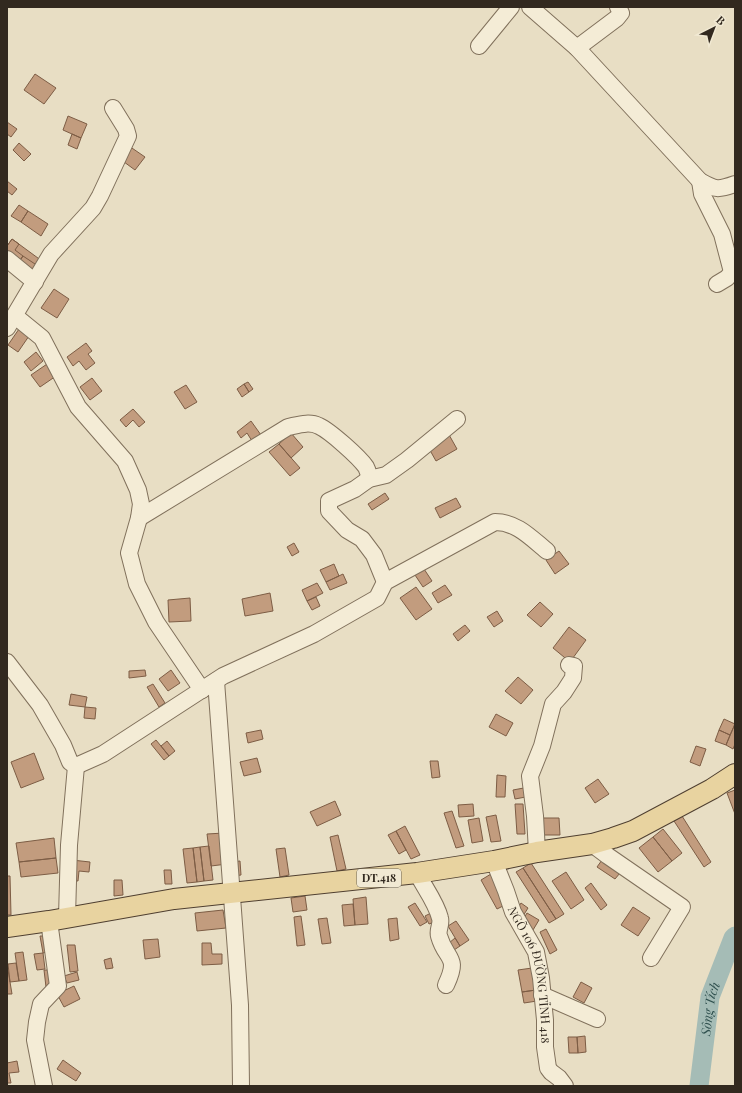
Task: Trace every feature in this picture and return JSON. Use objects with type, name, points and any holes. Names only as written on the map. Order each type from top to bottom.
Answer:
[{"type":"main road","name":"ĐT.418","points":[[7,927],[174,898],[417,873],[592,844],[633,831],[712,789],[735,774]]},
{"type":"street","points":[[479,46],[511,7]]},
{"type":"street","points":[[530,7],[577,48],[700,181],[714,189],[735,184]]},
{"type":"street","points":[[577,48],[617,18],[621,13],[618,7]]},
{"type":"street","points":[[112,108],[126,129],[128,136],[100,196],[93,208],[51,254],[11,322],[42,338],[78,407],[125,461],[138,490],[141,504],[139,518],[129,554],[137,584],[156,622],[202,690]]},
{"type":"street","points":[[700,181],[702,194],[722,234],[732,272],[727,278],[716,284]]},
{"type":"street","points":[[7,259],[35,282]]},
{"type":"street","points":[[385,582],[374,555],[362,539],[347,530],[329,511],[329,501],[355,489],[370,479],[386,475],[408,460],[457,419]]},
{"type":"street","points":[[139,518],[288,427],[306,423],[318,425],[332,433],[364,465],[370,479]]},
{"type":"street","points":[[76,766],[103,754],[223,676],[314,634],[377,598],[385,582],[495,522],[504,522],[512,525],[547,551]]},
{"type":"street","points":[[7,662],[40,705],[63,746],[70,762],[76,766]]},
{"type":"street","points":[[537,852],[535,816],[530,776],[542,746],[552,704],[564,692],[573,678],[574,666],[569,665]]},
{"type":"street","points":[[216,681],[240,1004],[241,1086]]},
{"type":"street","points":[[44,1086],[35,1040],[41,1004],[58,986],[58,919],[69,845],[76,766]]},
{"type":"street","points":[[592,844],[682,907],[651,958]]},
{"type":"street","name":"NGÕ 106 ĐƯỜNG TỈNH 418","points":[[494,861],[513,912],[536,952],[545,1020],[545,1047],[548,1068],[565,1086]]},
{"type":"street","points":[[417,873],[439,912],[441,920],[438,934],[453,965],[446,985]]},
{"type":"street","points":[[542,995],[597,1019]]},
{"type":"building","points":[[35,74],[56,88],[44,104],[24,90]]},
{"type":"building","points":[[68,116],[87,124],[81,138],[63,130]]},
{"type":"building","points":[[7,122],[17,129],[11,137],[7,134]]},
{"type":"building","points":[[72,134],[81,138],[77,149],[68,145]]},
{"type":"building","points":[[19,143],[31,154],[24,161],[13,150]]},
{"type":"building","points":[[129,146],[145,157],[135,170],[120,159]]},
{"type":"building","points":[[7,181],[17,189],[12,195],[7,191]]},
{"type":"building","points":[[19,205],[28,211],[21,222],[11,216]]},
{"type":"building","points":[[28,211],[48,224],[41,236],[21,222]]},
{"type":"building","points":[[12,239],[19,244],[15,250],[23,256],[18,263],[7,255],[7,246]]},
{"type":"building","points":[[12,239],[42,261],[32,274],[7,255],[7,246]]},
{"type":"building","points":[[23,256],[38,266],[32,274],[18,263]]},
{"type":"building","points":[[54,289],[69,299],[57,318],[41,308]]},
{"type":"building","points":[[19,329],[29,336],[18,352],[8,345]]},
{"type":"building","points":[[86,343],[92,351],[88,354],[95,363],[86,370],[79,361],[73,366],[67,357]]},
{"type":"building","points":[[36,352],[43,361],[31,371],[24,362]]},
{"type":"building","points":[[50,362],[59,374],[40,387],[31,375]]},
{"type":"building","points":[[92,378],[102,391],[90,400],[80,387]]},
{"type":"building","points":[[248,382],[253,389],[249,392],[244,384]]},
{"type":"building","points":[[244,384],[249,392],[242,397],[237,389]]},
{"type":"building","points":[[186,385],[197,402],[185,409],[174,392]]},
{"type":"building","points":[[133,409],[145,422],[139,427],[133,420],[126,427],[120,420]]},
{"type":"building","points":[[251,421],[261,435],[252,441],[247,433],[241,438],[237,432]]},
{"type":"building","points":[[291,433],[303,447],[291,458],[279,444]]},
{"type":"building","points":[[448,433],[457,449],[436,461],[427,445]]},
{"type":"building","points":[[279,444],[300,468],[290,476],[269,452]]},
{"type":"building","points":[[385,493],[389,499],[372,510],[368,504]]},
{"type":"building","points":[[456,498],[461,507],[440,518],[435,508]]},
{"type":"building","points":[[294,543],[299,552],[292,556],[287,547]]},
{"type":"building","points":[[559,551],[569,564],[555,574],[546,560]]},
{"type":"building","points":[[334,564],[339,576],[326,582],[320,570]]},
{"type":"building","points":[[422,566],[432,581],[423,587],[413,572]]},
{"type":"building","points":[[343,574],[347,583],[330,590],[326,582]]},
{"type":"building","points":[[317,583],[323,593],[307,601],[302,590]]},
{"type":"building","points":[[445,585],[452,595],[438,603],[432,593]]},
{"type":"building","points":[[416,587],[432,609],[416,620],[400,598]]},
{"type":"building","points":[[270,593],[273,611],[245,616],[242,599]]},
{"type":"building","points":[[316,597],[320,606],[312,610],[307,601]]},
{"type":"building","points":[[190,598],[191,621],[169,622],[168,600]]},
{"type":"building","points":[[540,602],[553,614],[541,627],[527,615]]},
{"type":"building","points":[[497,611],[503,621],[494,627],[487,617]]},
{"type":"building","points":[[465,625],[470,631],[458,641],[453,634]]},
{"type":"building","points":[[569,627],[586,640],[570,662],[553,648]]},
{"type":"building","points":[[145,670],[146,676],[129,678],[129,671]]},
{"type":"building","points":[[171,670],[180,683],[168,691],[159,679]]},
{"type":"building","points":[[518,677],[533,690],[521,704],[505,691]]},
{"type":"building","points":[[153,684],[165,703],[159,707],[147,687]]},
{"type":"building","points":[[71,694],[87,697],[85,707],[69,705]]},
{"type":"building","points":[[85,707],[96,708],[95,719],[84,718]]},
{"type":"building","points":[[496,714],[513,723],[506,736],[489,727]]},
{"type":"building","points":[[724,719],[735,724],[730,735],[719,730]]},
{"type":"building","points":[[735,724],[735,744],[733,749],[726,745]]},
{"type":"building","points":[[261,730],[263,739],[248,743],[246,733]]},
{"type":"building","points":[[719,730],[730,735],[726,745],[715,741]]},
{"type":"building","points":[[156,740],[169,756],[164,760],[151,744]]},
{"type":"building","points":[[167,741],[175,751],[169,756],[161,746]]},
{"type":"building","points":[[696,746],[706,749],[700,766],[690,762]]},
{"type":"building","points":[[34,753],[44,779],[21,788],[11,762]]},
{"type":"building","points":[[257,758],[261,772],[244,776],[240,762]]},
{"type":"building","points":[[430,761],[438,761],[440,777],[432,778]]},
{"type":"building","points":[[497,775],[506,776],[505,797],[496,797]]},
{"type":"building","points":[[598,779],[609,794],[595,803],[585,788]]},
{"type":"building","points":[[529,787],[531,796],[515,799],[513,790]]},
{"type":"building","points":[[735,790],[735,814],[727,793]]},
{"type":"building","points":[[335,801],[341,815],[317,826],[310,812]]},
{"type":"building","points":[[473,804],[474,816],[459,817],[458,805]]},
{"type":"building","points":[[515,804],[523,804],[525,834],[517,834]]},
{"type":"building","points":[[452,811],[464,846],[456,848],[444,813]]},
{"type":"building","points":[[496,815],[501,841],[491,842],[486,817]]},
{"type":"building","points":[[682,816],[711,862],[704,867],[674,821]]},
{"type":"building","points":[[479,818],[483,841],[472,843],[468,820]]},
{"type":"building","points":[[539,818],[559,818],[560,835],[539,835]]},
{"type":"building","points":[[405,826],[420,855],[411,859],[396,831]]},
{"type":"building","points":[[663,829],[682,853],[672,861],[653,837]]},
{"type":"building","points":[[396,831],[406,850],[399,854],[388,835]]},
{"type":"building","points":[[224,833],[227,864],[211,866],[207,834]]},
{"type":"building","points":[[338,835],[346,869],[337,871],[330,837]]},
{"type":"building","points":[[653,837],[672,861],[658,872],[639,848]]},
{"type":"building","points":[[54,838],[56,858],[19,862],[16,843]]},
{"type":"building","points":[[209,846],[213,880],[204,881],[200,847]]},
{"type":"building","points":[[200,847],[204,881],[197,882],[193,848]]},
{"type":"building","points":[[193,848],[197,882],[187,883],[183,849]]},
{"type":"building","points":[[285,848],[289,875],[280,877],[276,849]]},
{"type":"building","points":[[56,858],[58,873],[21,877],[19,862]]},
{"type":"building","points":[[72,860],[90,862],[89,872],[79,871],[78,881],[70,880]]},
{"type":"building","points":[[602,860],[620,873],[615,879],[597,867]]},
{"type":"building","points":[[240,861],[241,875],[234,876],[232,862]]},
{"type":"building","points":[[531,863],[564,914],[556,919],[523,868]]},
{"type":"building","points":[[523,868],[556,919],[549,923],[516,872]]},
{"type":"building","points":[[164,870],[171,870],[172,884],[165,884]]},
{"type":"building","points":[[566,872],[584,900],[571,909],[552,881]]},
{"type":"building","points":[[491,874],[507,904],[497,909],[481,880]]},
{"type":"building","points":[[7,876],[10,876],[11,915],[7,915]]},
{"type":"building","points":[[114,880],[122,880],[123,895],[114,896]]},
{"type":"building","points":[[591,883],[607,905],[601,910],[585,888]]},
{"type":"building","points":[[305,896],[307,910],[293,912],[291,898]]},
{"type":"building","points":[[366,897],[368,924],[355,925],[353,899]]},
{"type":"building","points":[[415,903],[427,922],[420,926],[408,907]]},
{"type":"building","points":[[521,903],[528,908],[523,916],[515,912]]},
{"type":"building","points":[[353,904],[355,925],[344,926],[342,905]]},
{"type":"building","points":[[633,907],[650,918],[638,936],[621,925]]},
{"type":"building","points":[[223,910],[226,928],[197,931],[195,913]]},
{"type":"building","points":[[433,912],[437,921],[429,924],[425,916]]},
{"type":"building","points":[[527,913],[539,920],[533,930],[521,923]]},
{"type":"building","points":[[301,916],[305,945],[297,946],[294,917]]},
{"type":"building","points":[[327,918],[331,943],[322,944],[318,919]]},
{"type":"building","points":[[397,918],[399,939],[390,941],[388,919]]},
{"type":"building","points":[[456,921],[469,940],[460,946],[448,926]]},
{"type":"building","points":[[546,929],[557,950],[550,954],[540,932]]},
{"type":"building","points":[[40,936],[45,936],[47,952],[43,953]]},
{"type":"building","points":[[455,938],[460,946],[454,950],[449,943]]},
{"type":"building","points":[[158,939],[160,957],[145,959],[143,940]]},
{"type":"building","points":[[202,943],[211,943],[212,954],[222,954],[222,964],[202,965]]},
{"type":"building","points":[[67,945],[75,945],[78,971],[70,972]]},
{"type":"building","points":[[23,952],[27,980],[19,981],[15,953]]},
{"type":"building","points":[[43,953],[45,969],[37,970],[34,954]]},
{"type":"building","points":[[111,958],[113,968],[106,969],[104,960]]},
{"type":"building","points":[[16,963],[19,981],[10,982],[8,964]]},
{"type":"building","points":[[7,964],[12,994],[7,994]]},
{"type":"building","points":[[532,968],[536,990],[522,992],[518,970]]},
{"type":"building","points":[[44,970],[52,970],[53,986],[46,987]]},
{"type":"building","points":[[77,972],[79,980],[67,983],[64,976]]},
{"type":"building","points":[[581,982],[592,988],[584,1003],[573,997]]},
{"type":"building","points":[[74,986],[80,999],[64,1007],[57,994]]},
{"type":"building","points":[[536,990],[537,1001],[524,1003],[522,992]]},
{"type":"building","points":[[585,1036],[586,1052],[578,1053],[577,1037]]},
{"type":"building","points":[[568,1037],[577,1037],[578,1053],[569,1053]]},
{"type":"building","points":[[63,1060],[81,1073],[76,1081],[57,1069]]},
{"type":"building","points":[[17,1061],[19,1072],[9,1073],[11,1083],[7,1083],[7,1063]]},
{"type":"waterway","name":"Sông Tích","points":[[699,1086],[710,997],[735,936]]}]
